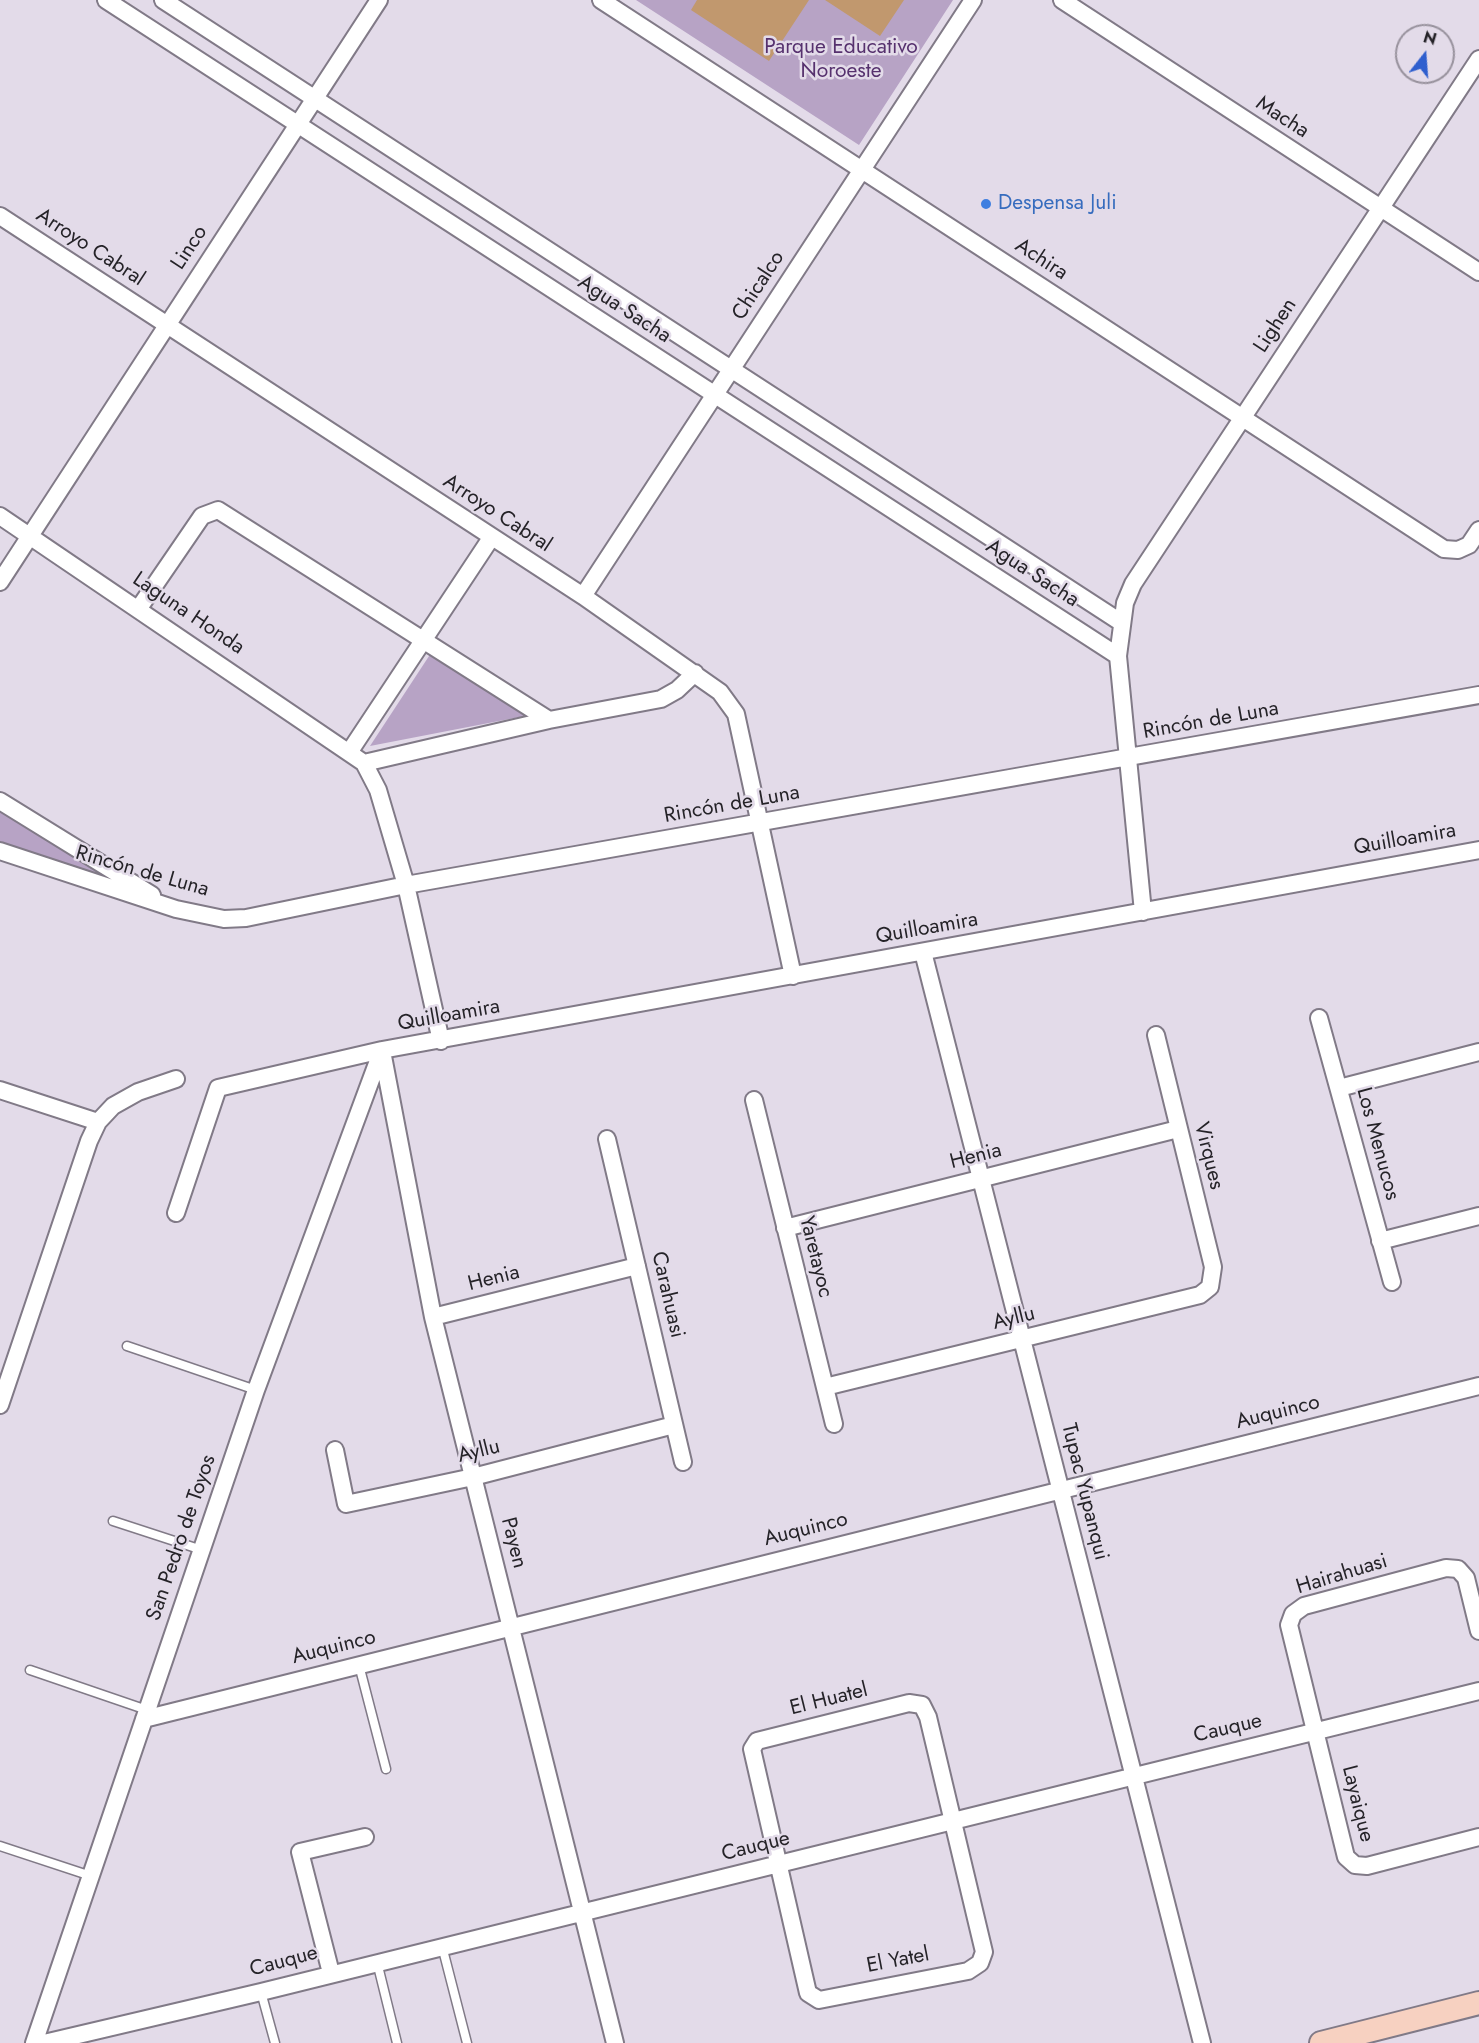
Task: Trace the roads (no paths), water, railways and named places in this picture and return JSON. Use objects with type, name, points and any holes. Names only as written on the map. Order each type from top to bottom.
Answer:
[{"type":"main road","points":[[1321,2043],[1479,2003]]},
{"type":"street","name":"Agua Sacha","points":[[106,0],[1118,657]]},
{"type":"street","name":"Agua Sacha","points":[[164,0],[1122,623]]},
{"type":"street","name":"Linco","points":[[0,582],[379,0]]},
{"type":"street","name":"Achira","points":[[601,0],[1444,549],[1458,550],[1469,544],[1479,530]]},
{"type":"street","name":"Chicalco","points":[[583,596],[973,0]]},
{"type":"street","name":"Macha","points":[[1062,0],[1479,272]]},
{"type":"street","name":"Lighen","points":[[1122,623],[1133,584],[1479,59]]},
{"type":"street","name":"Arroyo Cabral","points":[[0,216],[583,596],[720,692],[736,714],[793,976]]},
{"type":"street","points":[[139,608],[202,516],[218,510],[549,720]]},
{"type":"street","name":"Laguna Honda","points":[[0,516],[364,762]]},
{"type":"street","points":[[350,751],[491,538]]},
{"type":"street","points":[[1122,623],[1118,657],[1143,912]]},
{"type":"street","points":[[441,1041],[422,966],[406,885],[378,790],[364,762],[549,720],[661,699],[677,690],[695,673]]},
{"type":"street","name":"Rincón de Luna","points":[[0,851],[176,909],[224,918],[246,918],[406,885],[1479,695]]},
{"type":"street","points":[[0,801],[176,909]]},
{"type":"street","name":"Quilloamira","points":[[176,1213],[218,1088],[382,1050],[1479,850]]},
{"type":"street","name":"Tupac Yupanqui","points":[[923,952],[1202,2043]]},
{"type":"street","name":"Los Menucos","points":[[1319,1018],[1392,1282]]},
{"type":"street","name":"Virques","points":[[1156,1035],[1213,1267],[1210,1287]]},
{"type":"street","name":"Payen","points":[[382,1050],[433,1317],[615,2043]]},
{"type":"street","name":"San Pedro de Toyos","points":[[34,2043],[256,1390],[382,1050]]},
{"type":"street","points":[[1339,1088],[1479,1052]]},
{"type":"street","points":[[0,1405],[89,1141],[98,1122],[113,1106],[138,1092],[176,1079]]},
{"type":"street","points":[[0,1090],[98,1122]]},
{"type":"street","name":"Yaretayoc","points":[[753,1100],[834,1424]]},
{"type":"street","name":"Henia","points":[[785,1228],[1178,1129]]},
{"type":"street","name":"Carahuasi","points":[[607,1139],[683,1462]]},
{"type":"street","points":[[1380,1241],[1479,1216]]},
{"type":"street","name":"Henia","points":[[433,1317],[636,1266]]},
{"type":"street","name":"Ayllu","points":[[825,1387],[1200,1295],[1210,1287]]},
{"type":"street","name":"Auquinco","points":[[146,1715],[359,1665],[1479,1386]]},
{"type":"street","name":"Ayllu","points":[[335,1450],[346,1504],[473,1477],[675,1425]]},
{"type":"street","name":"Hairahuasi","points":[[1316,1731],[1289,1625],[1293,1614],[1304,1606],[1446,1568],[1458,1569],[1466,1578],[1479,1630]]},
{"type":"street","name":"Cauque","points":[[44,2043],[95,2038],[331,1973],[1479,1691]]},
{"type":"street","name":"El Huatel","points":[[778,1865],[752,1749],[757,1741],[909,1703],[922,1705],[928,1717],[954,1819]]},
{"type":"street","name":"Layaique","points":[[1316,1731],[1346,1857],[1355,1866],[1367,1866],[1479,1837]]},
{"type":"street","name":"El Yatel","points":[[778,1865],[808,1993],[819,2000],[968,1971],[980,1963],[984,1952],[954,1819]]},
{"type":"street","points":[[331,1973],[300,1852],[365,1837]]},
{"type":"lane","points":[[127,1346],[256,1390]]},
{"type":"lane","points":[[113,1521],[202,1550]]},
{"type":"lane","points":[[359,1665],[386,1769]]},
{"type":"lane","points":[[30,1670],[146,1715]]},
{"type":"lane","points":[[0,1846],[91,1876]]},
{"type":"lane","points":[[442,1946],[467,2043]]},
{"type":"lane","points":[[377,1962],[397,2043]]},
{"type":"lane","points":[[261,1992],[275,2043]]},
{"type":"place","name":"Despensa Juli","points":[[986,204]]},
{"type":"park label","name":"Parque Educativo Noroeste","points":[[841,60]]}]
